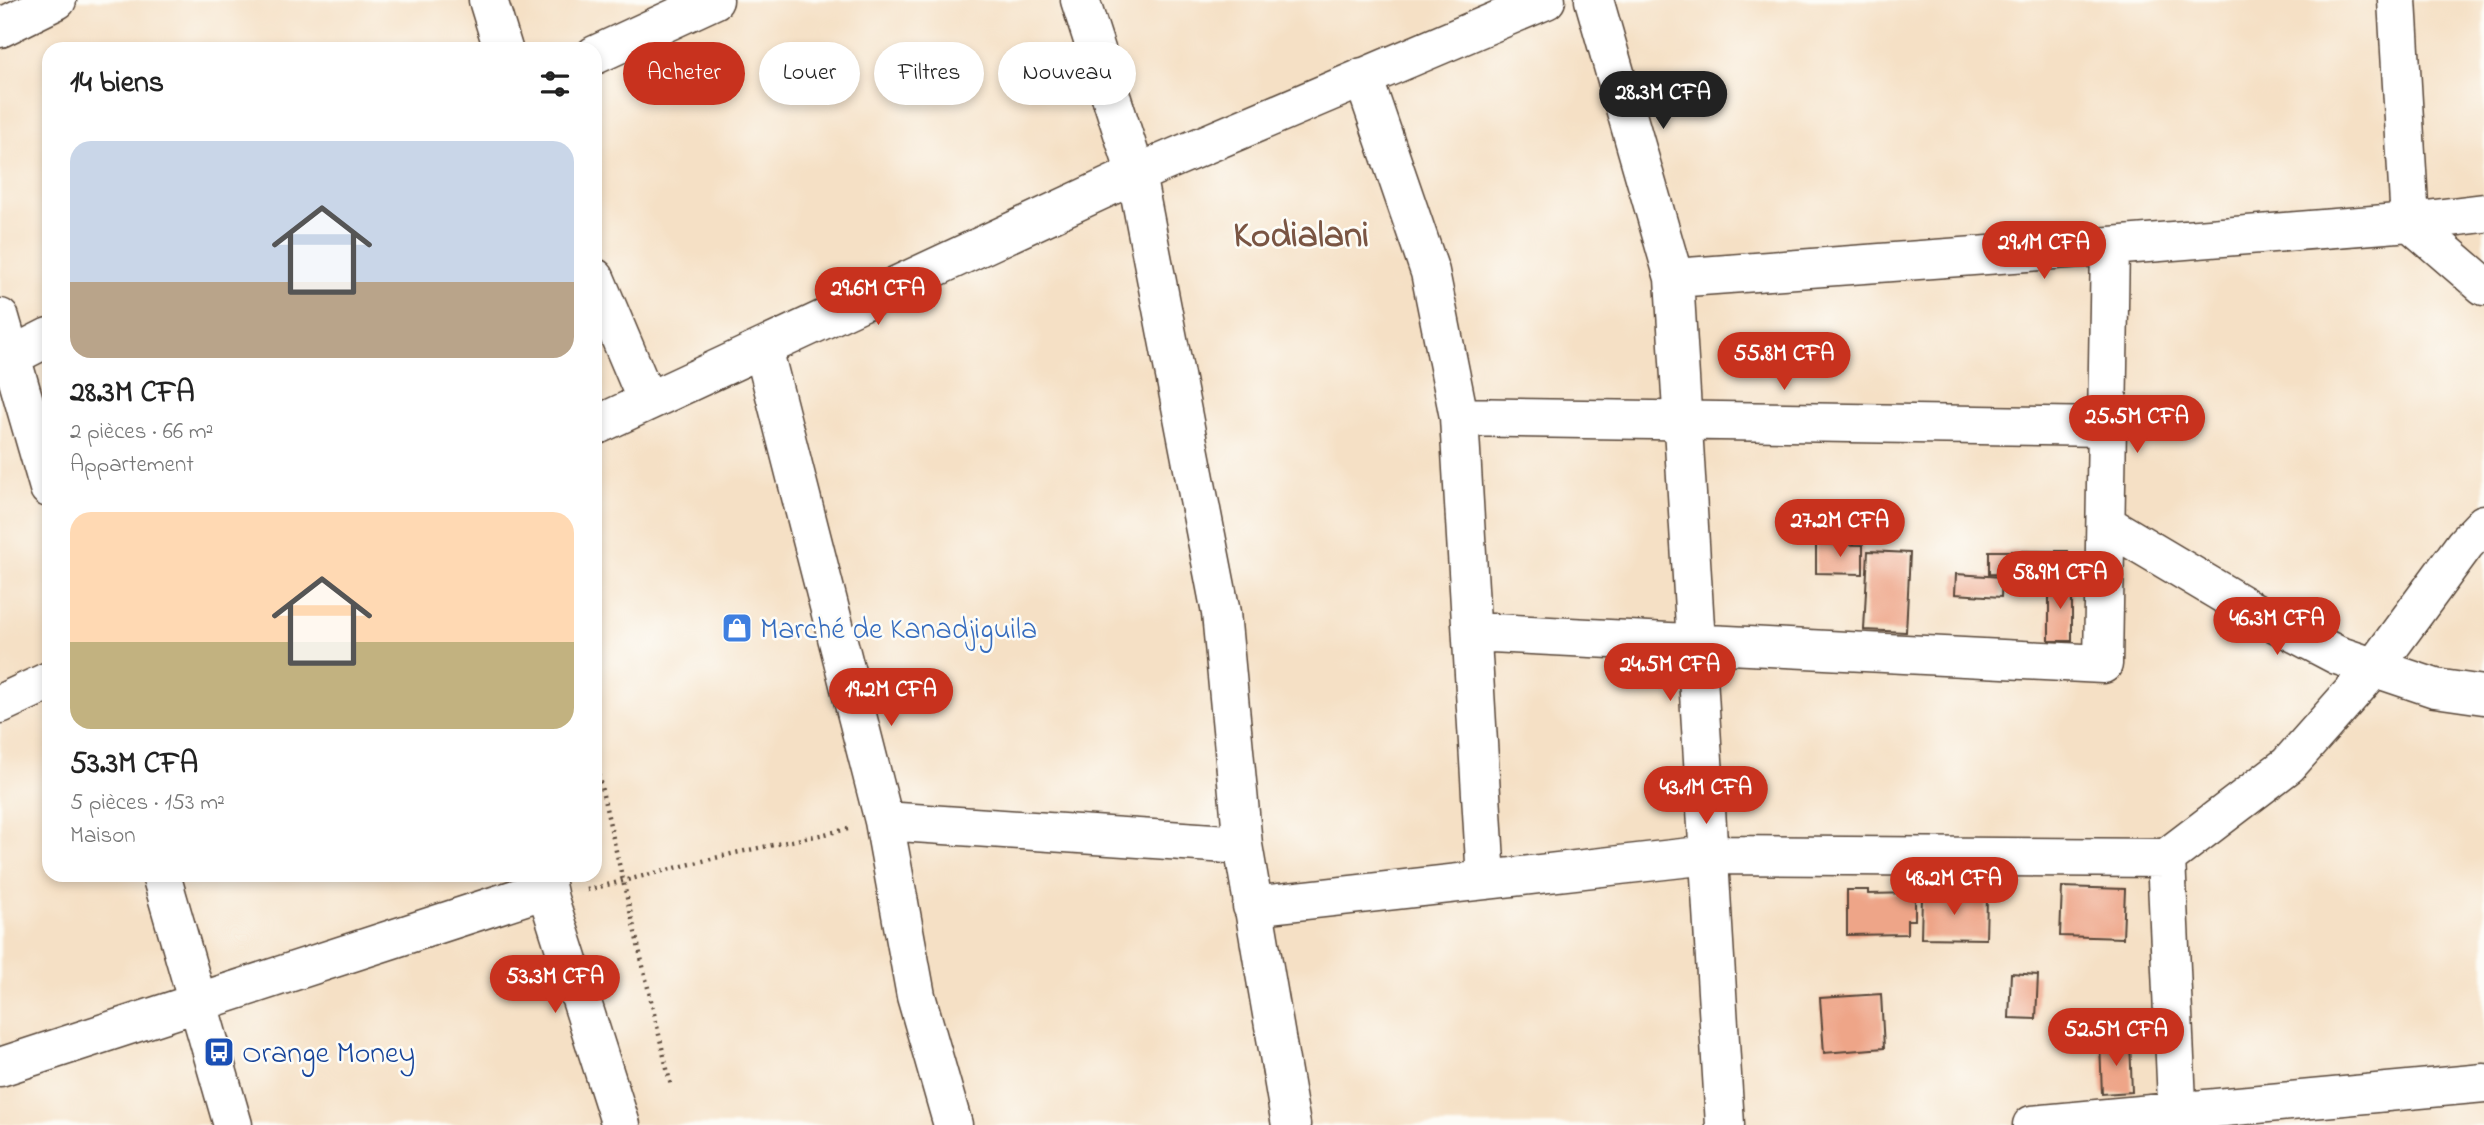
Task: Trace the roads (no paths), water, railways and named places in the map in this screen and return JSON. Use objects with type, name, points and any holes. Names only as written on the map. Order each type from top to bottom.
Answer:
[{"type":"street","points":[[0,28],[57,0]]},
{"type":"street","points":[[488,0],[501,42]]},
{"type":"street","points":[[602,52],[714,0]]},
{"type":"street","points":[[1080,0],[1136,174],[1221,613],[1243,845],[1291,1125]]},
{"type":"street","points":[[602,423],[1136,174],[1546,0]]},
{"type":"street","points":[[1594,0],[1674,278],[1725,1125]]},
{"type":"street","points":[[2397,0],[2410,222],[2484,286]]},
{"type":"street","points":[[1363,78],[1430,272],[1459,416],[1486,880]]},
{"type":"street","points":[[1674,278],[2410,222],[2484,213]]},
{"type":"street","points":[[1472,632],[2104,664],[2110,246]]},
{"type":"street","points":[[602,295],[647,401]]},
{"type":"street","points":[[0,318],[6,359],[42,467]]},
{"type":"street","points":[[6,359],[42,341]]},
{"type":"street","points":[[763,348],[884,821],[916,996],[953,1125]]},
{"type":"street","points":[[1459,416],[2107,427]]},
{"type":"street","points":[[2106,524],[2249,609],[2337,655],[2435,688],[2484,695]]},
{"type":"street","points":[[1252,906],[1709,855],[2166,858],[2288,765],[2374,668],[2465,544],[2484,524]]},
{"type":"street","points":[[0,704],[42,684]]},
{"type":"street","points":[[884,821],[1243,845]]},
{"type":"street","points":[[2166,858],[2178,1118]]},
{"type":"street","points":[[163,882],[233,1125]]},
{"type":"street","points":[[0,1067],[546,888],[621,1125]]},
{"type":"street","points":[[2032,1125],[2178,1118],[2484,1083]]},
{"type":"place","name":"Marché de Kanadjiguila","points":[[737,628]]},
{"type":"place","name":"Orange Money","points":[[219,1052]]},
{"type":"district","name":"Kodialani","points":[[1301,233]]}]
